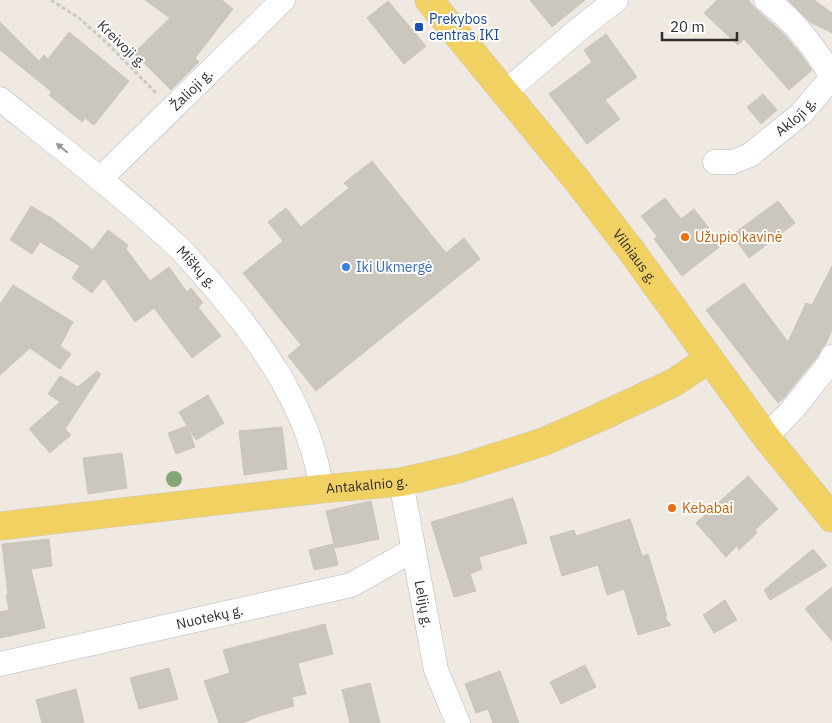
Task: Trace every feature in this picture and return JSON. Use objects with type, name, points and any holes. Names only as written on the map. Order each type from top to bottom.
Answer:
[{"type":"main road","name":"Vilniaus g.","points":[[429,0],[630,249],[708,360],[766,437],[832,518]]},
{"type":"main road","name":"Antakalnio g.","points":[[0,526],[322,489],[401,482],[458,469],[543,442],[673,384],[708,360]]},
{"type":"street","name":"Žalioji g.","points":[[100,179],[283,0]]},
{"type":"street","points":[[505,92],[616,0]]},
{"type":"street","name":"Akloji g.","points":[[715,162],[733,162],[750,155],[801,114],[832,77],[819,54],[799,29],[766,0]]},
{"type":"street","name":"Miškų g.","points":[[0,99],[100,179],[178,247],[224,298],[267,354],[299,410],[314,450],[322,489]]},
{"type":"street","points":[[766,437],[792,410],[828,365],[832,357]]},
{"type":"street","name":"Lelijų g.","points":[[401,482],[436,670],[458,723]]},
{"type":"street","name":"Nuotekų g.","points":[[0,664],[352,585],[413,550]]},
{"type":"path","name":"Kreivoji g.","points":[[51,0],[79,18],[107,43],[172,109]]},
{"type":"building","points":[[145,0],[222,0],[233,9],[195,58],[199,62],[171,90],[134,53],[170,18]]},
{"type":"building","points":[[530,0],[585,0],[552,27]]},
{"type":"building","points":[[717,0],[748,0],[782,32],[812,70],[789,90],[744,39],[738,45],[704,13]]},
{"type":"building","points":[[788,0],[814,0],[832,13],[832,33],[810,22]]},
{"type":"building","points":[[388,1],[426,46],[404,64],[367,18]]},
{"type":"building","points":[[0,22],[39,61],[44,55],[48,59],[69,32],[129,81],[94,125],[85,118],[82,122],[49,95],[52,92],[0,50]]},
{"type":"building","points":[[606,34],[637,77],[605,100],[620,119],[587,144],[549,94],[592,62],[584,50]]},
{"type":"building","points":[[763,94],[777,110],[761,124],[747,107]]},
{"type":"building","points":[[372,161],[446,253],[464,238],[480,259],[316,391],[288,356],[301,345],[243,273],[283,241],[268,222],[286,208],[301,227],[349,188],[344,183]]},
{"type":"building","name":"Užupio kavinė","points":[[665,198],[681,219],[694,209],[722,245],[682,276],[654,239],[657,236],[641,216]]},
{"type":"building","points":[[778,201],[795,223],[749,258],[732,235]]},
{"type":"building","points":[[31,206],[49,216],[93,250],[108,230],[128,245],[126,249],[150,281],[169,267],[187,292],[191,288],[203,303],[198,307],[221,336],[192,358],[154,308],[135,322],[104,278],[92,293],[72,278],[80,266],[40,242],[32,254],[10,240]]},
{"type":"building","points":[[832,266],[832,330],[816,358],[778,403],[706,310],[744,283],[788,342],[806,303],[812,305]]},
{"type":"building","points":[[13,285],[73,322],[60,346],[71,354],[60,369],[30,348],[0,375],[0,304]]},
{"type":"building","points":[[97,371],[101,374],[65,429],[71,435],[50,453],[29,429],[60,402],[48,394],[60,376],[78,387]]},
{"type":"building","points":[[208,395],[224,423],[196,440],[188,427],[195,447],[176,454],[168,433],[187,426],[179,412]]},
{"type":"building","points":[[282,427],[287,469],[244,475],[239,431]]},
{"type":"building","points":[[122,453],[127,488],[88,494],[83,458]]},
{"type":"building","points":[[748,476],[778,509],[755,530],[757,533],[739,550],[737,546],[726,557],[696,523]]},
{"type":"building","points":[[513,498],[527,543],[479,557],[482,569],[470,574],[476,591],[454,597],[431,522]]},
{"type":"building","points":[[371,501],[379,539],[335,548],[326,511]]},
{"type":"building","points":[[630,519],[642,556],[648,554],[667,616],[665,618],[671,625],[638,635],[624,589],[607,595],[598,565],[562,576],[550,537],[574,530],[576,536]]},
{"type":"building","points":[[49,539],[52,566],[31,569],[45,628],[0,638],[0,612],[9,610],[2,544]]},
{"type":"building","points":[[333,544],[338,565],[314,570],[309,550]]},
{"type":"building","points":[[813,549],[827,566],[770,600],[764,590]]},
{"type":"building","points":[[832,587],[832,641],[805,609]]},
{"type":"building","points":[[725,600],[737,620],[714,633],[703,615]]},
{"type":"building","points":[[325,624],[333,654],[298,663],[306,694],[292,697],[294,706],[259,716],[243,723],[219,723],[204,681],[230,673],[223,650]]},
{"type":"building","points":[[585,665],[596,687],[561,704],[550,682]]},
{"type":"building","points":[[169,668],[178,699],[139,709],[130,678]]},
{"type":"building","points":[[500,671],[519,723],[493,723],[488,709],[476,713],[465,684]]},
{"type":"building","points":[[370,683],[380,723],[350,723],[342,690]]},
{"type":"building","points":[[76,689],[84,723],[42,723],[36,700]]},
{"type":"place","name":"Prekybos centras IKI","points":[[419,27]]},
{"type":"place","name":"Užupio kavinė","points":[[685,237]]},
{"type":"place","name":"Iki Ukmergė","points":[[346,267]]},
{"type":"place","name":"Kebabai","points":[[672,508]]}]
